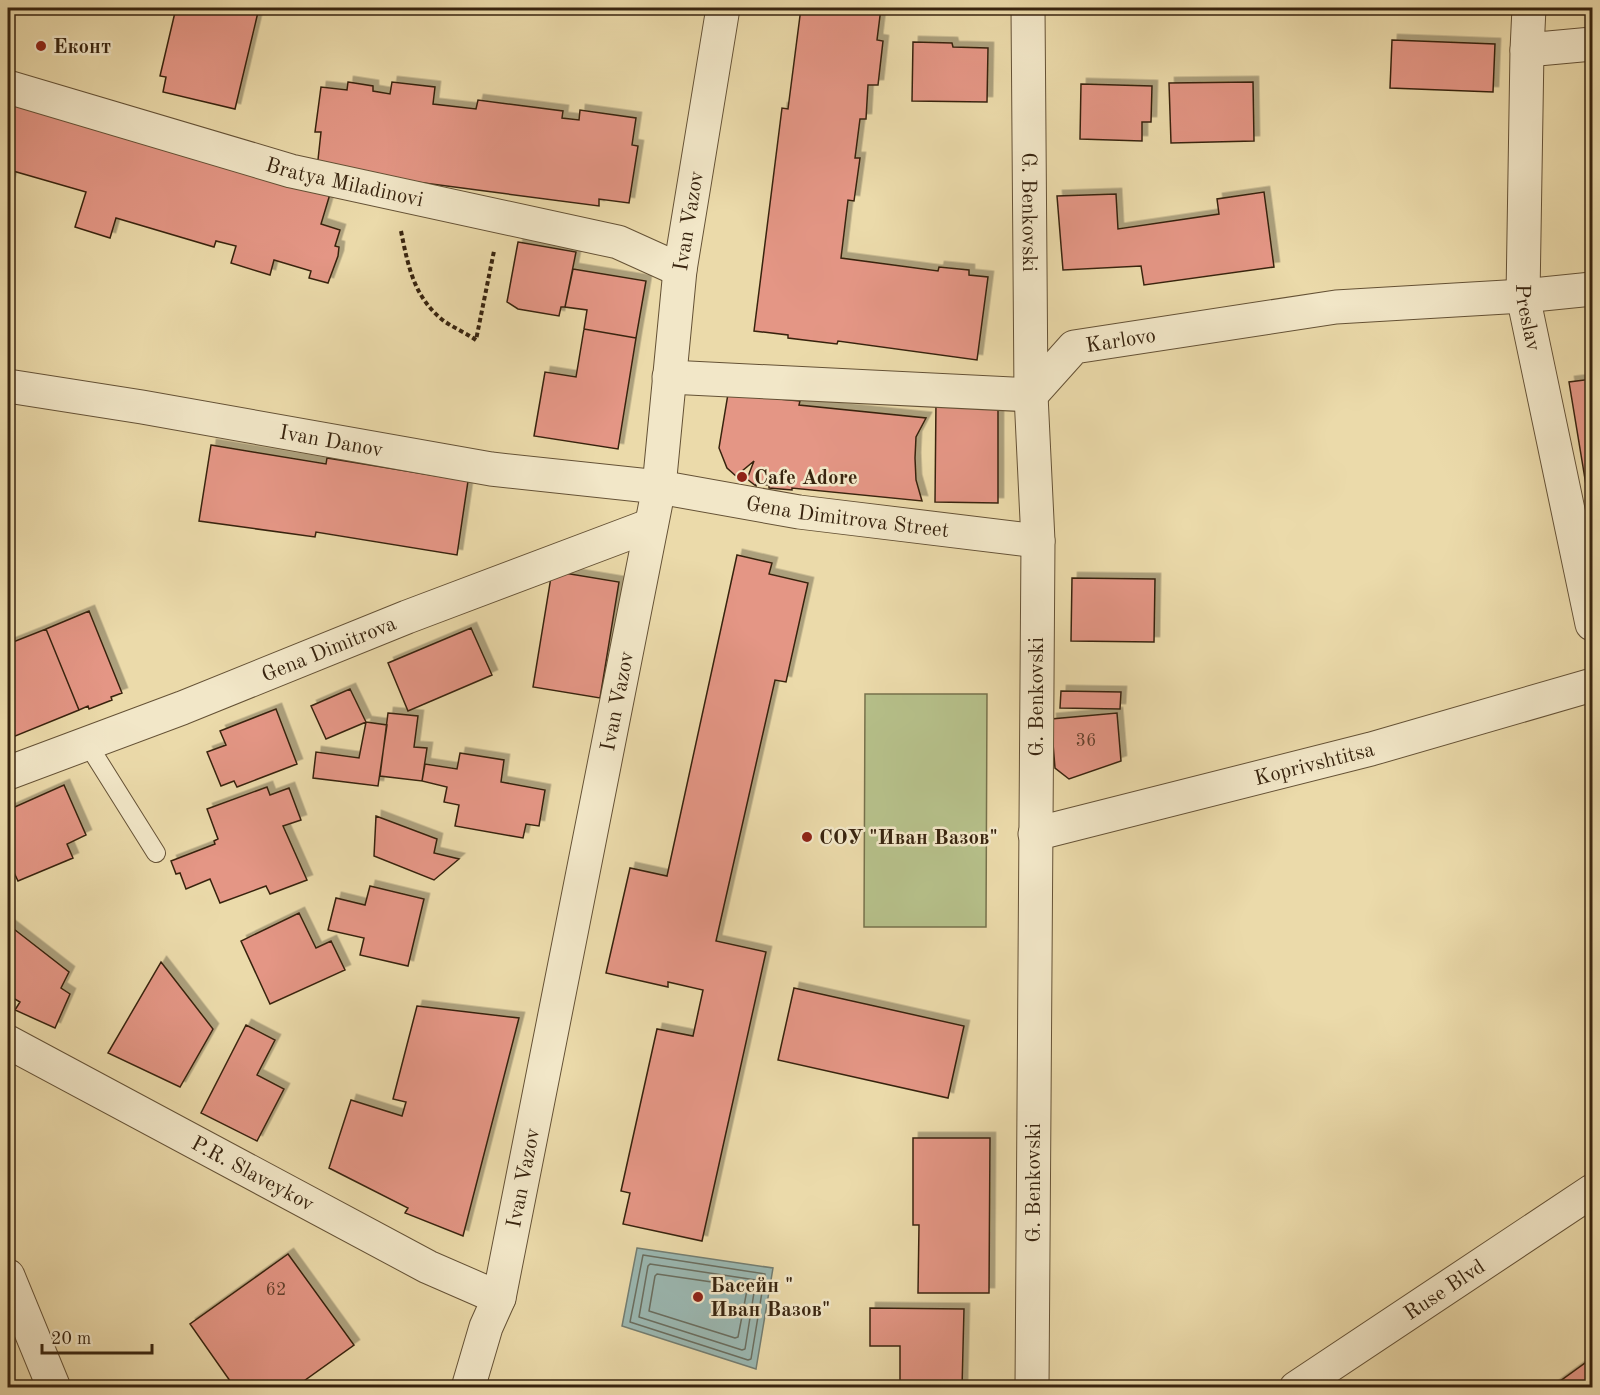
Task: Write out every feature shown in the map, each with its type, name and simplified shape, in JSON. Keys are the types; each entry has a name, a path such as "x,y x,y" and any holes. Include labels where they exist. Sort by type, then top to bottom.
{"street":[{"name":"Ivan Vazov","path":"468,1388 486,1327 500,1298 651,525 658,487 680,270 723,8"},
{"name":"G. Benkovski","path":"1028,8 1031,395 1038,541 1032,1388"},
{"name":"Preslav","path":"1529,8 1523,296 1593,624"},
{"path":"1527,50 1593,44"},
{"name":"Bratya Miladinovi","path":"8,87 291,171 618,242 680,270"},
{"name":"Karlovo","path":"1031,395 1074,347 1336,307 1523,296 1593,289"},
{"path":"669,377 1031,395"},
{"name":"Ivan Danov","path":"8,386 142,407 491,469 658,487"},
{"name":"Gena Dimitrova Street","path":"658,487 799,512 1038,541"},
{"name":"Gena Dimitrova","path":"8,773 182,708 407,617 651,525"},
{"name":"Koprivshtitsa","path":"1035,834 1371,749 1593,685"},
{"name":"P.R. Slaveykov","path":"8,1042 428,1268 500,1298"},
{"name":"Ruse Blvd","path":"1296,1388 1593,1191"},
{"path":"8,1276 54,1388"}],"lane":[{"path":"87,743 156,853"}],"path":[{"path":"393,192 407,262 419,294 444,321 476,340 496,236 506,218"}],"green space":[{"path":"865,694 987,694 986,927 864,927"}],"water":[{"name":"Басейн \" Иван Вазов\"","path":"637,1248 773,1268 756,1369 622,1326"}],"building":[{"path":"176,8 259,8 235,109 163,92 166,77 160,76"},
{"path":"801,8 881,8 877,40 883,41 878,85 868,85 866,119 860,119 855,158 860,158 854,201 848,200 841,258 938,271 939,267 969,270 969,275 988,277 977,360 838,341 837,344 788,338 788,335 754,331 782,108 788,109"},
{"path":"1392,40 1495,44 1493,92 1390,88"},
{"path":"913,42 952,43 953,47 988,48 987,102 912,101"},
{"path":"348,82 373,86 373,91 390,94 392,82 435,87 433,104 476,109 478,100 563,111 562,118 579,120 580,110 636,118 632,145 638,146 629,203 599,199 599,206 317,169 321,132 315,132 321,87 347,90"},
{"path":"1253,82 1254,141 1171,143 1169,83"},
{"path":"1081,84 1152,86 1151,122 1142,122 1142,141 1080,139"},
{"path":"8,101 330,194 321,224 340,230 335,246 339,247 338,256 328,283 309,278 311,271 274,260 270,275 231,263 236,246 216,241 214,247 116,218 110,238 75,227 86,192 13,171 8,187"},
{"path":"1264,192 1274,267 1144,285 1141,266 1063,270 1057,196 1116,194 1118,229 1219,214 1217,199"},
{"path":"518,242 576,252 565,307 561,307 559,316 518,309 507,302"},
{"path":"573,269 646,281 636,338 584,329 587,310 565,307"},
{"path":"584,329 636,338 618,449 534,436 545,372 576,377"},
{"path":"1592,379 1592,496 1588,497 1569,382"},
{"path":"781,393 780,399 800,401 799,405 926,418 916,437 916,480 922,501 792,488 792,490 769,488 769,485 756,484 756,486 747,479 754,461 736,476 727,468 719,448 728,394"},
{"path":"936,401 998,402 998,503 935,502"},
{"path":"211,445 326,464 327,458 468,481 457,555 316,532 315,537 199,521"},
{"path":"737,555 772,563 769,574 808,583 786,682 775,680 716,941 766,952 702,1241 623,1224 630,1193 621,1191 657,1029 693,1036 703,990 668,982 668,987 606,973 630,868 667,876"},
{"path":"552,571 619,582 600,698 533,687"},
{"path":"1072,578 1155,579 1154,642 1071,641"},
{"path":"89,611 122,693 111,697 112,700 89,709 88,706 79,710 46,629"},
{"path":"471,628 492,675 408,711 388,663"},
{"path":"46,629 79,710 8,739 8,644"},
{"path":"350,689 366,722 326,739 311,706"},
{"path":"1061,691 1121,692 1120,709 1060,708"},
{"path":"276,709 297,764 237,787 234,781 221,786 207,752 226,745 220,731"},
{"path":"388,713 418,716 414,747 427,748 422,781 380,776"},
{"path":"1117,713 1121,761 1069,779 1055,768 1051,719"},
{"path":"366,722 387,725 378,786 313,778 316,752 359,758"},
{"path":"460,753 504,760 501,782 545,790 539,826 526,824 523,838 455,826 459,805 444,802 447,787 422,781 425,764 457,769"},
{"path":"64,785 86,835 67,844 73,858 18,881 8,863 8,810"},
{"path":"267,787 270,795 289,788 301,820 283,826 307,880 270,894 266,886 220,903 210,879 186,889 180,873 176,874 171,861 215,844 214,841 218,839 207,809"},
{"path":"376,816 437,839 434,853 459,859 434,880 374,856"},
{"path":"370,886 424,899 408,966 360,955 364,938 328,930 336,898 365,905"},
{"path":"299,913 316,948 331,941 345,970 270,1004 241,941"},
{"path":"10,926 69,972 61,988 70,994 55,1028 15,1010 20,1002 8,995 8,931"},
{"path":"161,962 213,1029 180,1087 108,1053"},
{"path":"794,988 964,1026 948,1098 778,1060"},
{"path":"417,1006 519,1018 463,1236 405,1213 408,1208 329,1168 351,1100 402,1116 406,1102 393,1099"},
{"path":"246,1025 275,1040 257,1075 284,1089 257,1141 201,1113"},
{"path":"913,1138 990,1138 989,1293 918,1293 919,1225 913,1225"},
{"path":"288,1254 354,1345 294,1388 235,1388 190,1324"},
{"path":"870,1308 964,1309 962,1388 900,1388 900,1346 870,1346"},
{"path":"1592,1358 1592,1388 1552,1388 1552,1387"}],"place":[{"name":"Еконт","path":"41,46"},
{"name":"Cafe Adore","path":"742,477"},
{"name":"СОУ \"Иван Вазов\"","path":"807,837"},
{"name":"Басейн \" Иван Вазов\"","path":"698,1297"}]}
